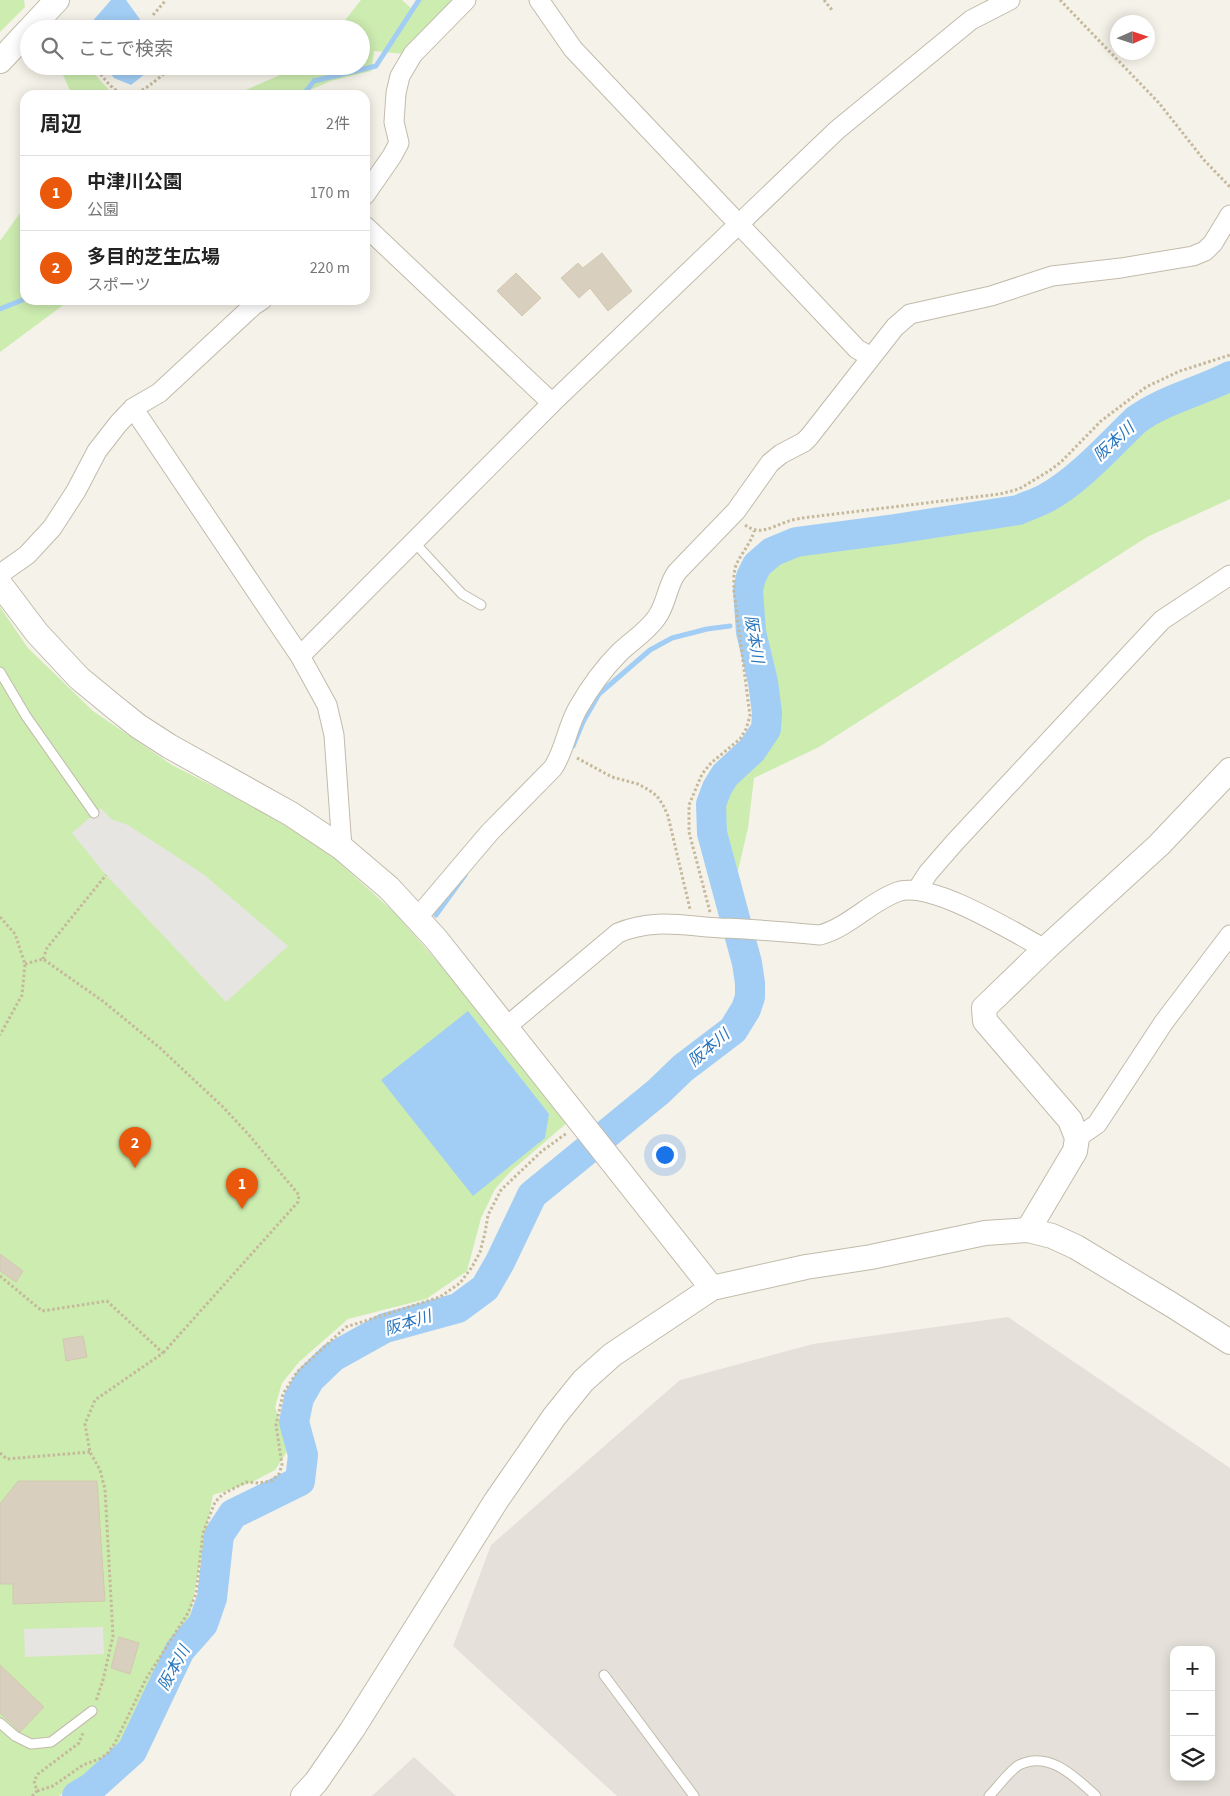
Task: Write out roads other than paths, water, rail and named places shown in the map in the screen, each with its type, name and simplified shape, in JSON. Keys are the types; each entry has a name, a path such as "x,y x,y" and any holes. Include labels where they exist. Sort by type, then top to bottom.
{"street":[{"path":"38,20 57,0"},
{"path":"370,187 392,156 399,142 394,122 396,93 400,76 413,54 466,0"},
{"path":"539,0 573,49 857,350 871,357"},
{"path":"300,656 552,403 844,124 971,20 1010,0"},
{"path":"0,61 20,40"},
{"path":"416,918 490,832 553,768 558,760 577,710 592,685 620,652 657,617 671,580 677,572 732,515 770,463 809,437 895,326 910,314 990,296 1052,276 1121,268 1193,256 1205,251 1213,243 1230,215"},
{"path":"370,231 552,403"},
{"path":"0,574 27,555 52,528 76,491 97,451 133,408 159,393 254,305"},
{"path":"133,408 300,656 327,705 331,717 335,744 342,848"},
{"path":"918,890 928,873 955,842 1162,620 1230,575"},
{"path":"0,584 37,633 79,678 138,726 169,746 290,814 342,848 389,888 436,939 712,1288"},
{"path":"1028,1230 1075,1151 1077,1138 1070,1120 985,1020 984,1008 1045,949 1159,845 1230,770"},
{"path":"506,1027 618,933 633,926 644,924 689,925 820,935 829,933 852,920 890,895 899,891 918,890 941,896 965,906 1045,949"},
{"path":"1077,1138 1097,1124 1164,1022 1230,935"},
{"path":"303,1796 316,1782 352,1730 491,1510 554,1417 583,1381 612,1355 712,1288 806,1267 871,1257 985,1233 1028,1230 1052,1236 1076,1247 1230,1342"}],"lane":[{"path":"414,542 462,594 481,605"},
{"path":"0,672 26,716 94,814"},
{"path":"604,1675 694,1796"},
{"path":"0,1723 14,1736 31,1744 51,1742 92,1711"},
{"path":"989,1796 1017,1766 1034,1761 1053,1763 1074,1775 1096,1796"}],"water":[{"path":"111,0 126,0 140,20 94,20"},
{"path":"112,75 144,75 131,85 114,78"},
{"path":"468,1011 549,1114 545,1138 473,1196 381,1080"}],"waterway":[{"path":"370,67 376,66 419,0"},
{"path":"307,90 314,81 339,75"},
{"path":"0,309 20,301"},
{"name":"阪本川","path":"77,1796 92,1787 132,1751 180,1650 203,1624 212,1598 219,1535 233,1514 300,1481 303,1455 294,1422 299,1398 310,1379 333,1357 385,1328 458,1308 485,1288 500,1262 532,1195 658,1092 683,1068 733,1030 746,1009 750,997 747,963 712,833 711,804 717,788 725,775 752,750 766,729 767,713 763,682 751,632 748,590 751,577 757,565 772,552 796,542 1018,510 1036,503 1070,482 1136,420 1170,401 1230,376"},
{"name":"阪本川","path":"744,621 750,618"},
{"path":"573,746 583,722 599,694 650,650 672,638 707,629 730,626"},
{"path":"436,915 465,875"}],"place":[{"name":"多目的芝生広場","path":"135,1168"},
{"name":"中津川公園","path":"242,1209"}]}
